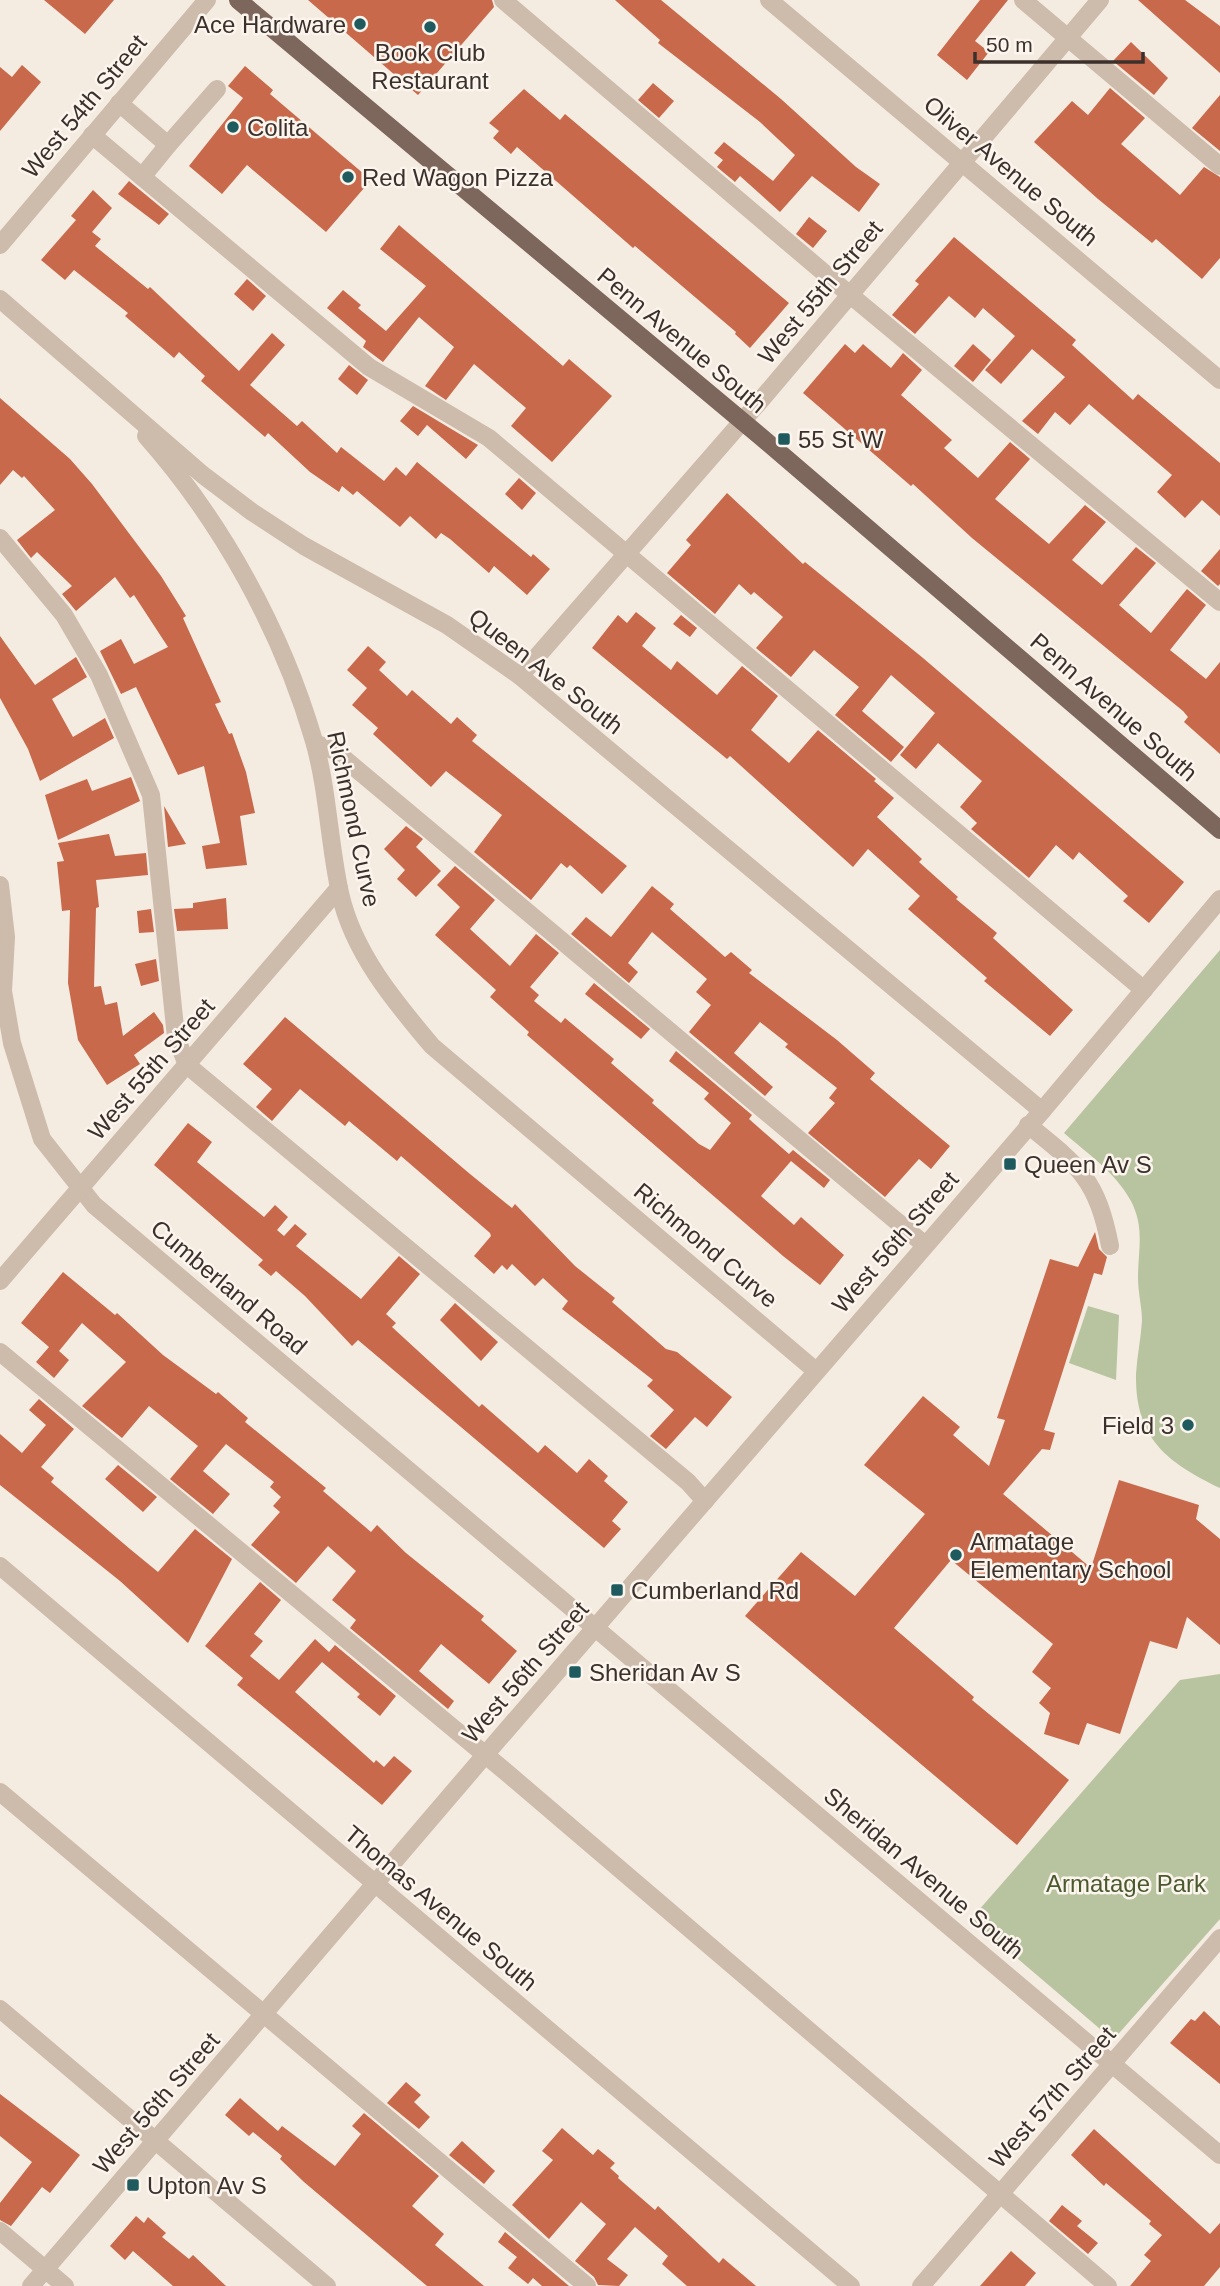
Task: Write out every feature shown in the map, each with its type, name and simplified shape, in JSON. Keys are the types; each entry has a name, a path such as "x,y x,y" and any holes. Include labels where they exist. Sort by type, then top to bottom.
{"main road":[{"name":"Penn Avenue South","path":"238,0 742,421 1220,830"}],"street":[{"name":"West 54th Street","path":"0,246 207,0"},
{"path":"503,0 849,294 1220,602"},
{"name":"Oliver Avenue South","path":"769,0 1220,380"},
{"path":"1023,0 1220,166"},
{"name":"West 55th Street","path":"520,676 964,163 1100,0"},
{"path":"142,177 217,89"},
{"path":"119,103 168,145"},
{"path":"92,135 369,367 489,438 1144,990"},
{"name":"Queen Ave South","path":"0,299 252,512 304,546 447,625 520,676 1042,1111"},
{"name":"Richmond Curve","path":"102,387 158,449 215,528 250,588 287,664 315,743 339,888 362,949 393,999 432,1046 816,1371"},
{"path":"0,538 64,614 99,675 151,795 176,1037 187,1065 688,1482 705,1501"},
{"path":"315,743 335,751 925,1245"},
{"name":"Cumberland Road","path":"0,885 6,937 3,1015 42,1139 80,1188 94,1205 596,1627"},
{"name":"West 55th Street","path":"0,1281 339,888"},
{"name":"West 56th Street","path":"32,2286 485,1755 1042,1111 1220,899"},
{"path":"1028,1125 1071,1160 1090,1182 1103,1209 1110,1246"},
{"path":"0,1352 485,1755 1108,2286"},
{"name":"Thomas Avenue South","path":"0,1566 851,2286"},
{"name":"Sheridan Avenue South","path":"596,1627 1220,2155"},
{"path":"0,1791 587,2286"},
{"name":"West 57th Street","path":"920,2286 1220,1940"},
{"path":"0,2009 327,2286"},
{"path":"0,2231 65,2286"}],"green space":[{"path":"1220,950 1220,1488 1169,1457 1148,1431 1137,1396 1136,1374 1142,1321 1138,1278 1138,1220 1125,1191 1109,1172 1064,1133"},
{"path":"1088,1306 1119,1315 1116,1380 1069,1363"},
{"name":"Armatage Park","path":"1220,1674 1220,1919 1113,2040 971,1919 1180,1680"}],"building":[{"path":"44,0 114,0 85,34"},
{"name":"Book Club Restaurant","path":"308,0 492,0 494,7 418,95"},
{"path":"615,0 661,0 781,99 856,167 880,184 859,212 812,176 780,212 740,176 735,182 717,167 723,160 714,153 724,142 773,181 795,155 760,122 658,43 660,40"},
{"path":"980,0 1008,0 975,41 989,52 967,80 937,55"},
{"path":"1138,0 1185,0 1220,26 1220,73"},
{"path":"1131,42 1168,78 1154,95 1113,61"},
{"path":"22,65 41,82 0,131 0,67 12,77"},
{"path":"245,66 273,90 270,94 371,180 326,232 247,165 222,194 189,166 243,98 228,86"},
{"path":"653,83 674,101 659,118 638,100"},
{"path":"1110,88 1145,118 1121,144 1180,195 1204,167 1220,177 1220,258 1202,279 1156,239 1152,243 1098,199 1034,142 1072,101 1088,115"},
{"path":"524,89 560,120 565,114 789,303 750,348 736,332 635,246 633,248 517,147 511,154 493,138 499,131 489,123"},
{"path":"1220,95 1220,151 1192,128"},
{"path":"129,181 169,214 159,225 118,194"},
{"path":"93,190 112,208 92,232 101,239 95,246 148,289 150,287 239,371 272,333 285,345 250,385 297,426 302,421 337,453 341,447 384,481 396,467 406,476 417,462 531,557 533,554 550,569 527,595 494,566 489,573 450,539 441,533 436,539 410,516 400,527 357,491 353,495 342,486 339,492 310,472 268,433 265,437 201,381 205,376 179,352 174,358 125,316 128,313 74,270 65,280 41,260 76,220 71,216"},
{"path":"809,217 827,231 813,248 796,234"},
{"path":"399,225 563,366 569,359 612,396 552,462 511,426 526,408 474,364 446,400 425,386 454,347 419,317 383,362 363,347 366,341 327,308 343,290 361,305 358,308 386,331 426,286 380,249"},
{"path":"954,237 1076,340 1072,345 1133,400 1138,394 1220,463 1220,516 1202,500 1185,518 1157,492 1172,475 1089,404 1070,425 1055,412 1038,434 1022,421 1065,377 1032,349 1001,384 985,370 1015,336 983,308 975,318 949,296 915,334 892,315 919,284 915,281"},
{"path":"247,279 266,296 253,311 234,294"},
{"path":"845,344 855,353 863,344 891,368 903,353 922,370 901,395 952,440 944,448 978,478 1010,442 1030,459 995,499 1049,544 1085,505 1106,522 1072,560 1102,585 1136,547 1156,563 1119,605 1151,633 1187,589 1206,605 1170,650 1206,679 1220,662 1220,754 1184,722 1188,717 1183,711 972,538 913,484 911,486 803,393"},
{"path":"973,344 991,360 973,382 954,366"},
{"path":"349,365 368,380 357,395 338,379"},
{"path":"0,398 70,459 92,484 161,576 186,616 183,618 221,702 215,704 229,734 232,733 246,772 255,813 240,816 247,865 206,869 202,846 220,843 204,766 178,775 136,687 121,694 100,651 121,639 134,664 168,647 134,595 130,598 115,577 76,611 62,594 72,586 37,552 31,558 17,540 55,510 24,476 22,478 13,470 0,485"},
{"path":"413,406 478,445 466,459 427,425 418,436 400,421"},
{"path":"519,478 536,493 522,510 505,494"},
{"path":"727,493 803,564 805,562 923,658 1184,882 1149,923 1123,901 1128,896 1079,852 1073,860 1056,845 1029,878 971,829 977,823 960,807 982,781 938,743 916,769 900,755 935,713 891,675 862,711 904,747 891,762 835,715 859,687 814,650 791,677 756,648 783,617 754,592 751,595 739,584 715,614 667,573 691,545 686,540"},
{"path":"1220,549 1220,584 1218,586 1201,571"},
{"path":"636,612 656,628 642,646 671,670 677,661 717,695 742,666 778,696 751,730 789,763 818,730 876,779 874,781 894,798 877,817 922,859 919,862 958,897 956,899 997,933 993,938 1073,1010 1050,1036 984,981 987,978 908,909 920,896 868,849 853,867 730,756 727,759 592,648 618,615 627,623"},
{"path":"681,615 697,628 690,637 673,624"},
{"path":"0,636 35,685 76,657 87,677 52,699 73,737 105,718 114,738 40,781 28,749 0,698"},
{"path":"368,646 386,662 379,670 407,696 412,690 451,724 457,717 477,735 472,741 627,866 602,894 570,865 567,868 561,863 531,900 474,852 502,815 446,771 431,787 373,734 378,728 352,705 367,688 347,670"},
{"path":"131,777 140,801 58,840 45,795 87,779 92,791"},
{"path":"164,806 186,844 168,847"},
{"path":"406,826 423,839 416,847 441,871 416,897 397,879 405,870 384,849"},
{"path":"109,834 115,856 146,853 148,875 96,880 99,907 96,908 94,987 101,986 105,1005 117,1002 123,1036 154,1012 163,1025 164,1033 134,1055 140,1064 107,1085 78,1040 68,983 70,910 62,911 57,862 64,861 58,843"},
{"path":"455,866 495,900 470,929 510,966 536,934 559,953 530,987 539,995 534,1001 561,1023 565,1018 614,1059 611,1063 699,1144 710,1150 731,1123 704,1099 709,1093 669,1061 676,1051 752,1115 749,1119 789,1154 793,1150 830,1180 824,1188 791,1161 761,1196 794,1225 801,1217 844,1255 820,1285 527,1035 529,1032 490,997 496,990 435,935 460,907 437,885"},
{"path":"652,886 674,904 670,909 725,957 731,952 752,970 749,973 837,1040 875,1073 870,1079 950,1146 931,1169 919,1159 885,1197 808,1133 835,1103 829,1098 837,1088 785,1047 788,1044 760,1022 734,1053 773,1087 765,1096 689,1032 711,1005 696,992 707,979 652,932 628,963 638,972 629,983 571,934 586,917 611,937"},
{"path":"226,898 228,929 177,931 174,909 193,908 193,903"},
{"path":"151,909 154,932 139,933 137,911"},
{"path":"156,959 159,981 141,986 135,964"},
{"path":"594,983 650,1029 641,1039 585,994"},
{"path":"285,1017 470,1174 512,1208 515,1204 575,1266 615,1298 612,1302 666,1349 677,1352 732,1397 707,1427 695,1417 666,1449 650,1436 674,1410 647,1386 653,1380 562,1309 568,1301 543,1278 535,1286 512,1264 507,1270 502,1265 494,1274 474,1256 491,1236 490,1233 401,1156 397,1161 349,1121 345,1126 300,1089 272,1121 256,1107 272,1089 243,1064"},
{"path":"188,1123 212,1142 197,1162 264,1217 275,1205 288,1217 277,1230 284,1236 295,1224 307,1234 296,1246 361,1299 399,1256 420,1274 386,1314 396,1323 392,1327 479,1407 482,1404 538,1453 545,1445 577,1473 589,1459 608,1476 604,1481 628,1502 612,1521 621,1529 604,1548 358,1340 352,1346 305,1296 276,1271 271,1276 258,1265 263,1260 154,1165"},
{"path":"1095,1232 1099,1249 1107,1257 1102,1275 1094,1273 1044,1430 1055,1433 1050,1450 1042,1449 1003,1494 1091,1568 1119,1480 1199,1505 1196,1519 1220,1539 1220,1645 1187,1617 1177,1649 1150,1641 1120,1734 1087,1723 1079,1745 1044,1734 1050,1713 1039,1703 1051,1688 1032,1672 1053,1644 951,1560 894,1628 974,1697 972,1700 1069,1780 1017,1845 745,1616 801,1552 855,1596 925,1514 864,1465 923,1396 960,1427 953,1435 989,1466 1005,1420 997,1418 1050,1259 1078,1267"},
{"path":"63,1272 115,1315 117,1313 163,1355 216,1394 218,1392 248,1418 245,1422 326,1488 323,1491 371,1532 377,1525 406,1553 484,1616 481,1620 517,1651 489,1684 441,1644 419,1671 454,1701 448,1709 350,1628 356,1620 332,1600 356,1571 328,1546 296,1583 251,1545 280,1512 273,1506 281,1497 270,1487 274,1482 226,1444 203,1471 230,1494 213,1514 170,1479 198,1446 149,1406 122,1438 82,1406 126,1362 82,1323 59,1351 69,1360 54,1378 36,1362 49,1347 21,1323"},
{"path":"455,1303 498,1342 481,1361 440,1320"},
{"path":"39,1399 74,1429 41,1467 54,1478 51,1482 130,1549 158,1572 195,1529 232,1559 188,1643 120,1581 0,1485 0,1434 22,1453 46,1425 29,1410"},
{"path":"118,1465 157,1497 143,1512 105,1479"},
{"path":"260,1582 281,1600 254,1634 263,1641 250,1656 279,1680 315,1639 329,1652 335,1645 396,1696 380,1716 357,1697 360,1694 322,1662 295,1692 374,1763 376,1760 384,1767 394,1756 412,1771 382,1805 237,1685 243,1678 205,1646"},
{"path":"1204,2011 1220,2026 1220,2084 1170,2043 1191,2019 1195,2021"},
{"path":"406,2082 421,2095 414,2102 430,2117 419,2129 387,2103"},
{"path":"0,2094 80,2155 50,2193 42,2187 11,2226 0,2220 0,2203 32,2162 0,2136"},
{"path":"240,2098 278,2131 282,2126 335,2166 361,2134 352,2126 364,2113 439,2176 412,2206 444,2234 435,2245 484,2286 427,2286 304,2182 280,2159 282,2156 253,2132 249,2136 225,2115"},
{"path":"562,2128 593,2155 598,2149 615,2163 610,2168 618,2178 655,2210 658,2206 719,2263 723,2258 756,2286 687,2286 662,2264 668,2256 635,2227 607,2259 628,2275 619,2286 598,2285 594,2277 575,2261 606,2224 581,2202 549,2239 512,2205 553,2160 542,2151"},
{"path":"1094,2129 1210,2234 1220,2223 1220,2267 1204,2286 1130,2286 1151,2261 1144,2255 1162,2235 1149,2224 1151,2221 1106,2183 1104,2186 1071,2155"},
{"path":"462,2141 495,2171 484,2184 449,2155"},
{"path":"1062,2205 1082,2221 1077,2226 1098,2243 1088,2254 1049,2221"},
{"path":"136,2216 144,2223 148,2217 166,2233 162,2237 189,2259 193,2255 226,2286 173,2286 133,2251 125,2260 110,2246"},
{"path":"505,2232 569,2286 542,2286 533,2278 528,2284 508,2268 517,2257 498,2242"},
{"path":"1011,2251 1036,2273 1025,2286 980,2286"}],"place":[{"name":"Ace Hardware","path":"360,24"},
{"name":"Book Club Restaurant","path":"430,27"},
{"name":"Colita","path":"233,127"},
{"name":"Red Wagon Pizza","path":"348,177"},
{"name":"55 St W","path":"784,439"},
{"name":"Queen Av S","path":"1010,1164"},
{"name":"Field 3","path":"1188,1425"},
{"name":"Armatage Elementary School","path":"956,1555"},
{"name":"Cumberland Rd","path":"617,1590"},
{"name":"Sheridan Av S","path":"575,1672"},
{"name":"Upton Av S","path":"133,2185"}]}
